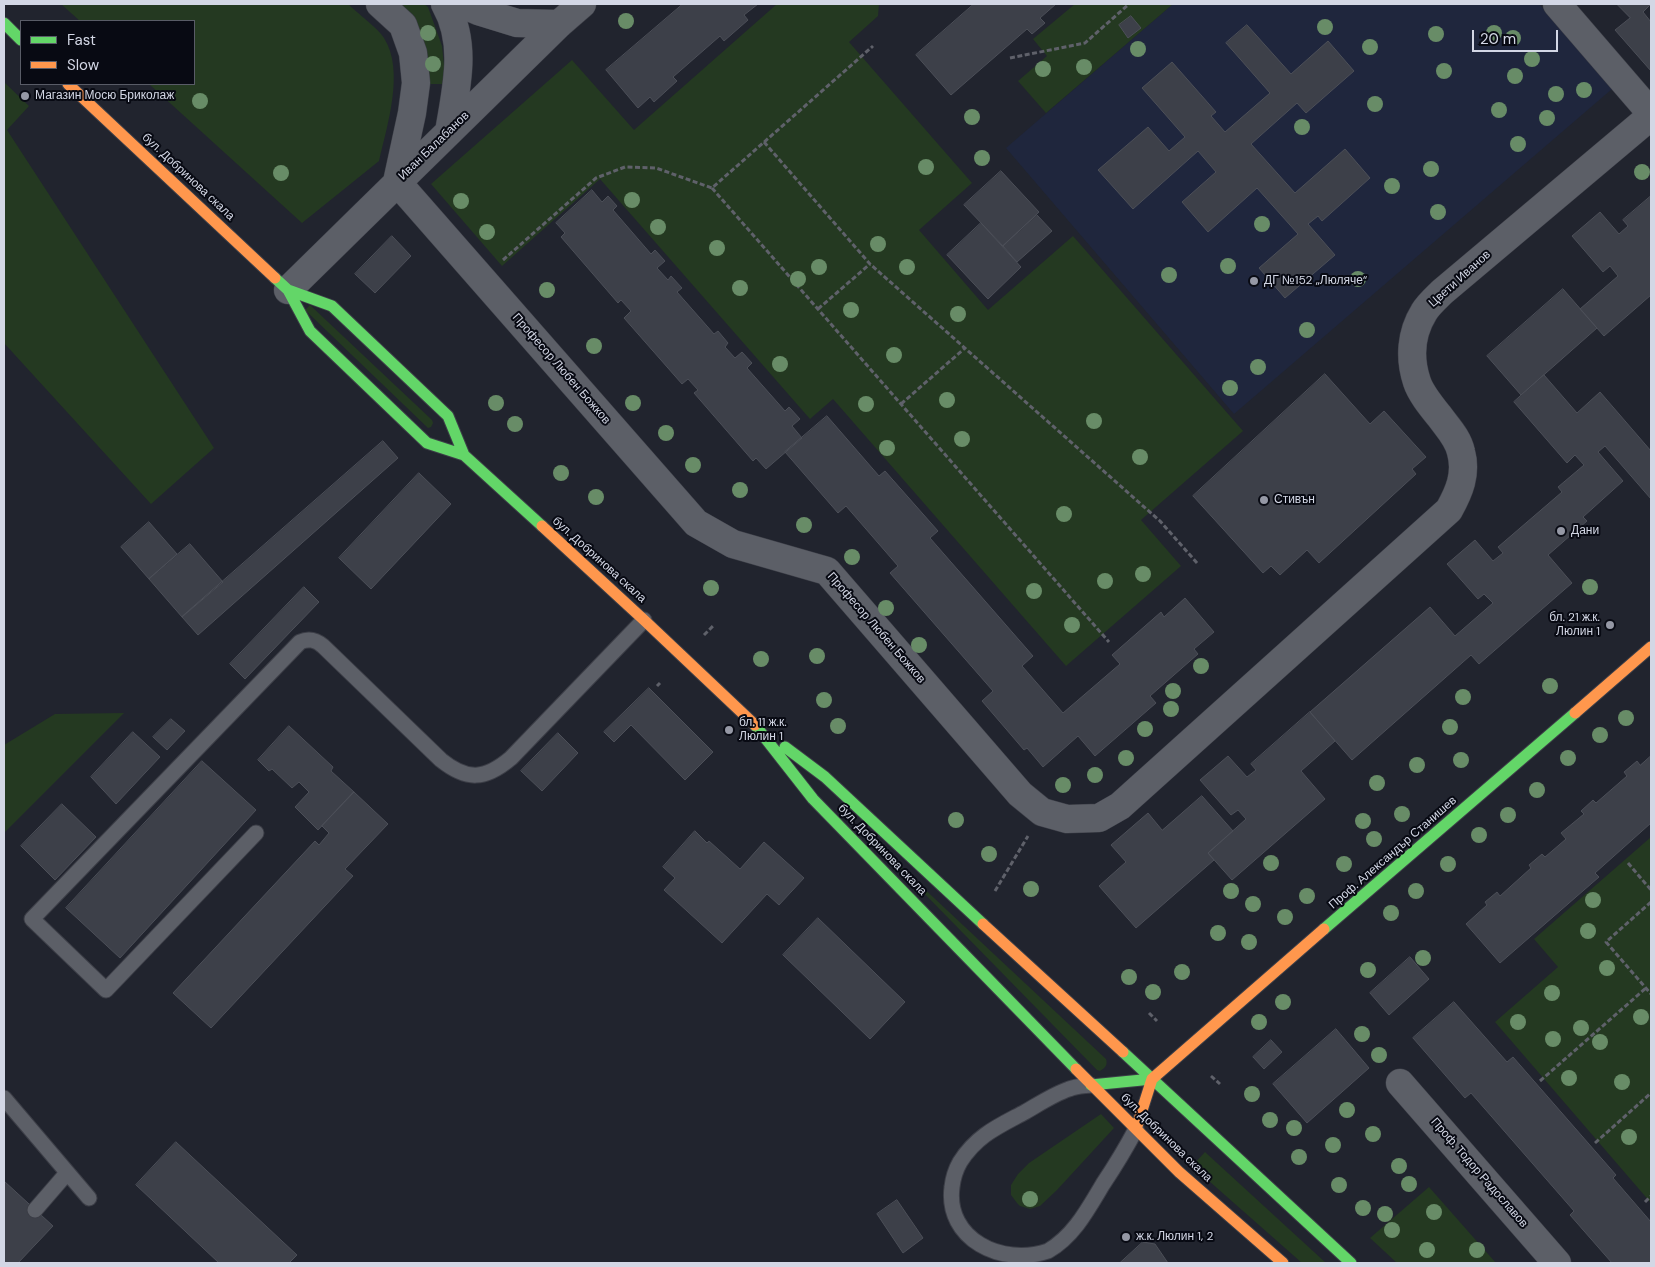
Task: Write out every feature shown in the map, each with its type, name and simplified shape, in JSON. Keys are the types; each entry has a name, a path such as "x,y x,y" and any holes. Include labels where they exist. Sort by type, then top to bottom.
{"main road":[{"path":"4,23 20,39"},
{"name":"бул. Добринова скала","path":"69,85 288,290 310,331 427,443 464,455 644,620 757,727 813,799 1091,1084 1179,1172 1283,1263"},
{"name":"бул. Добринова скала","path":"288,290 332,306 448,416 464,455"},
{"name":"Проф. Александър Станишев","path":"1152,1080 1185,1049 1651,647"},
{"path":"757,727 825,778 1152,1080 1214,1134 1351,1263"},
{"path":"1091,1084 1152,1080"},
{"path":"1136,1129 1152,1080"}],"street":[{"path":"380,4 403,25 413,53 416,83 412,113 397,182"},
{"path":"445,4 452,16 458,40 459,64 449,132"},
{"path":"462,4 478,11 517,22 559,24"},
{"name":"Иван Балабанов","path":"288,290 559,24 582,4"},
{"path":"1556,4 1651,115"},
{"name":"Цвети Иванов","path":"1282,660 1449,510 1459,493 1463,473 1462,453 1454,434 1440,418 1417,383 1412,359 1414,334 1424,310 1442,292 1651,115"},
{"name":"Професор Любен Божков","path":"397,182 696,523 733,544 826,571 1020,794 1042,812 1067,819 1099,818 1120,806 1282,660"},
{"name":"Проф. Тодор Радославов","path":"1400,1083 1557,1263"}],"lane":[{"path":"256,834 106,990 32,919 300,642 312,640 323,646 440,760 452,769 468,775 484,774 498,769 511,758 644,620"},
{"path":"1091,1084 1069,1088 987,1132 959,1163 953,1178 951,1195 954,1212 960,1228 970,1241 999,1260 1033,1257 1048,1251 1062,1241 1079,1224 1136,1129"},
{"path":"4,1098 89,1198"},
{"path":"35,1210 67,1173"}],"path":[{"path":"1010,58 1085,43 1129,4"},
{"path":"712,188 873,46"},
{"path":"764,142 870,264 1160,520 1198,564"},
{"path":"482,278 596,178 626,167 656,168 712,188 1109,642"},
{"path":"818,309 870,264"},
{"path":"901,404 965,348"},
{"path":"704,636 713,626"},
{"path":"995,891 1042,812"},
{"path":"1628,863 1651,890"},
{"path":"1651,902 1606,942 1651,994"},
{"path":"1540,1081 1646,988"},
{"path":"1149,1013 1157,1021"},
{"path":"1211,1076 1220,1084"},
{"path":"1595,1142 1651,1093"},
{"path":"1645,1202 1651,1196"}],"shaded area":[{"name":"ДГ №152 „Люляче“","path":"1173,4 1539,4 1612,89 1234,414 1006,148"}],"green space":[{"path":"61,4 348,4 373,25 384,38 390,51 393,66 394,82 390,115 379,161 302,223 150,85 195,85 195,20 79,20"},
{"path":"399,4 424,4 428,7 442,46 446,84 429,84"},
{"path":"777,4 879,4 878,16 849,42 972,183 919,230 988,310 1073,236 1243,431 1141,520 1181,566 1066,666 833,399 810,419 600,179 502,266 431,184 572,60 634,130"},
{"path":"1075,4 1173,4 1046,113 1018,81 1047,56 1033,39"},
{"path":"4,82 29,106 7,130 214,448 151,504 4,343"},
{"path":"310,305 432,420 431,427 428,428 305,310"},
{"path":"124,713 4,833 4,745 55,714"},
{"path":"1651,837 1651,1203 1495,1022 1558,967 1534,939"},
{"path":"870,838 1106,1059 1105,1067 1100,1071 1097,1070"},
{"path":"1101,1114 1114,1128 1040,1206 1030,1209 1020,1206 1011,1195 1011,1185 1018,1174 1029,1163"},
{"path":"1205,1152 1326,1263 1302,1263 1192,1166"},
{"path":"1429,1187 1496,1263 1397,1263 1370,1238"}],"building":[{"path":"683,4 758,4 744,15 748,20 724,41 720,36 673,77 677,81 654,102 650,97 638,108 606,70"},
{"path":"974,4 1056,4 1040,18 1045,23 1032,34 1027,29 951,95 916,55"},
{"path":"1617,4 1651,4 1643,12 1651,22 1651,71 1615,30 1630,18"},
{"path":"1131,16 1141,28 1128,38 1119,25"},
{"path":"1247,25 1291,74 1328,41 1354,71 1306,113 1297,103 1251,144 1295,193 1345,149 1370,178 1322,221 1318,216 1308,224 1335,255 1285,298 1259,268 1298,234 1257,188 1208,232 1182,202 1216,172 1198,151 1133,209 1098,170 1148,127 1169,151 1185,137 1142,88 1172,62 1216,112 1211,116 1225,132 1270,93 1226,43"},
{"path":"1001,171 1039,212 1003,246 964,205"},
{"path":"592,190 602,202 608,196 617,206 613,210 651,254 655,250 665,261 657,268 668,280 671,276 682,288 677,292 714,334 718,331 728,343 725,347 735,358 742,352 752,363 747,368 785,411 789,407 800,419 792,426 802,438 766,469 756,458 753,461 694,393 698,390 688,379 682,384 624,318 631,311 621,300 618,303 561,237 565,233 556,223"},
{"path":"1651,196 1651,295 1604,336 1580,309 1618,276 1610,266 1603,272 1572,236 1600,212 1619,234 1628,226 1623,220"},
{"path":"1037,215 1052,231 1017,262 1003,246"},
{"path":"981,223 1021,267 988,299 947,255"},
{"path":"392,236 411,256 375,293 355,274"},
{"path":"1563,289 1597,328 1521,395 1487,356"},
{"path":"1325,374 1370,424 1384,411 1426,457 1412,469 1416,474 1319,563 1307,550 1280,575 1271,566 1263,573 1193,496"},
{"path":"1544,375 1577,413 1600,392 1651,451 1651,499 1605,446 1598,452 1623,481 1583,517 1587,521 1548,555 1572,583 1479,664 1471,655 1352,760 1310,712 1430,607 1455,636 1493,603 1484,594 1478,599 1447,564 1475,540 1493,561 1503,553 1498,547 1562,492 1558,487 1584,465 1575,455 1567,463 1514,402"},
{"path":"827,416 879,476 885,471 938,531 930,538 1033,656 1022,666 1063,713 1120,664 1112,655 1161,612 1164,617 1185,598 1214,632 1194,649 1198,654 1150,696 1156,703 1095,756 1078,736 1043,767 1027,748 1024,750 982,701 993,691 890,573 898,566 846,506 838,513 785,452"},
{"path":"383,441 398,458 198,635 182,617"},
{"path":"419,473 451,504 371,589 339,558"},
{"path":"149,522 177,554 149,579 121,547"},
{"path":"190,544 223,582 182,617 149,579"},
{"path":"304,587 319,602 245,679 230,664"},
{"path":"649,688 713,752 685,780 631,725 614,742 604,732"},
{"path":"1310,712 1335,741 1301,771 1325,799 1232,880 1208,853 1246,819 1238,810 1231,815 1200,780 1228,756 1247,777 1256,770 1251,764"},
{"path":"171,719 185,731 167,750 153,737"},
{"path":"289,726 333,767 331,771 354,792 318,830 295,807 309,792 299,782 292,788 272,769 269,771 258,760"},
{"path":"133,732 160,757 116,804 91,777"},
{"path":"558,733 578,753 542,791 521,771"},
{"path":"1651,756 1651,823 1595,873 1599,877 1500,963 1466,924 1487,905 1485,902 1497,892 1500,896 1531,868 1529,865 1542,854 1545,857 1566,839 1561,833 1584,814 1581,811 1593,800 1596,803 1627,776 1624,772 1637,761 1640,765"},
{"path":"202,761 256,810 120,958 66,908"},
{"path":"354,792 388,824 345,869 353,876 211,1028 173,993 315,841 319,845 329,833 322,826"},
{"path":"1202,796 1233,831 1208,853 1214,860 1136,928 1099,886 1126,862 1111,845 1148,813 1162,830"},
{"path":"62,804 96,837 55,880 21,846"},
{"path":"695,831 740,869 764,842 804,878 779,905 767,894 722,943 664,890 675,878 663,867"},
{"path":"818,918 905,1002 870,1039 783,955"},
{"path":"1410,957 1429,979 1389,1015 1370,993"},
{"path":"1454,1002 1507,1062 1513,1057 1616,1175 1613,1178 1651,1222 1651,1263 1612,1263 1570,1215 1574,1211 1471,1093 1465,1098 1413,1038"},
{"path":"1336,1029 1369,1068 1307,1123 1273,1084"},
{"path":"1271,1040 1282,1052 1264,1069 1253,1057"},
{"path":"176,1142 297,1255 289,1263 219,1263 136,1185"},
{"path":"4,1181 53,1226 18,1263 4,1263"},
{"path":"897,1200 923,1238 903,1253 877,1214"},
{"path":"1143,1242 1155,1244 1168,1263 1120,1263"}],"traffic: fast":[{"path":"4,23 20,39"},
{"path":"275,278 288,290 310,331 427,443 464,455 542,526"},
{"path":"288,290 332,306 448,416 464,455"},
{"path":"1324,929 1575,713"},
{"path":"755,725 813,799 1076,1069"},
{"path":"785,747 825,777 983,924"},
{"path":"1123,1052 1351,1263"},
{"path":"1091,1085 1152,1079"}],"traffic: slow":[{"path":"69,85 275,278"},
{"path":"542,526 755,725"},
{"path":"1575,713 1651,647"},
{"path":"983,924 1123,1052"},
{"path":"1136,1129 1152,1079 1324,929"},
{"path":"1076,1069 1179,1172 1283,1263"}],"place":[{"name":"Магазин Мосю Бриколаж","path":"25,96"},
{"name":"ДГ №152 „Люляче“","path":"1254,281"},
{"name":"Стивън","path":"1264,500"},
{"name":"Дани","path":"1561,531"},
{"name":"бл. 21 ж.к. Люлин 1","path":"1610,625"},
{"name":"бл. 11 ж.к. Люлин 1","path":"729,730"},
{"name":"ж.к. Люлин 1, 2","path":"1126,1237"}]}
